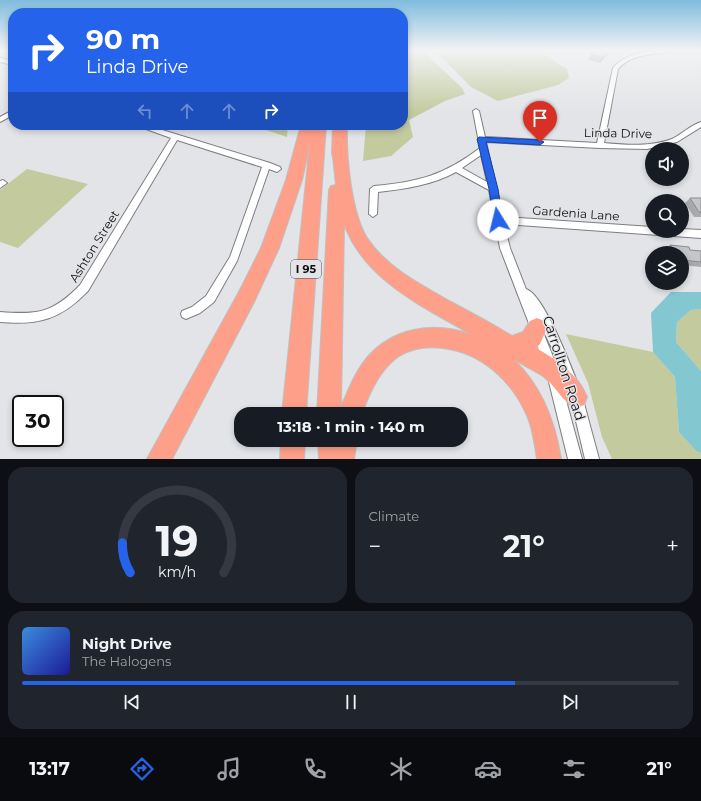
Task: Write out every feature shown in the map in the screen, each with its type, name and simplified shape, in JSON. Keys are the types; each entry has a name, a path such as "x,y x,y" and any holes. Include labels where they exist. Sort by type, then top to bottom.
{"highway":[{"path":"159,456 247,296 270,248 294,180 307,130"},
{"name":"I 95","path":"295,407 319,130"},
{"path":"340,134 350,218 357,238 372,258 409,288 551,369 564,381 576,397"},
{"name":"I 95","path":"329,407 331,327 340,134"},
{"path":"511,346 524,345 530,342 537,328"},
{"path":"352,407 365,378 374,365 386,353 401,344 414,339 445,337 463,341 483,349 498,359 524,385 540,418 546,438 549,459"},
{"path":"292,459 293,447"},
{"path":"330,447 331,459"},
{"path":"342,459 344,447"}],"street":[{"path":"600,146 615,71"},
{"name":"Carrollton Road","path":"476,111 481,139 494,189 498,220 505,248 537,328 561,399 575,459"},
{"name":"Linda Drive","path":"481,139 635,148 658,146 679,139 701,124"},
{"path":"155,130 277,169"},
{"name":"Ashton Street","path":"0,317 22,319 46,316 56,312 77,296 84,288 175,136"},
{"path":"373,214 374,189 419,184 457,170 484,149"},
{"path":"186,314 196,310 210,299 234,258 267,165"},
{"path":"457,170 494,189"},
{"name":"Gardenia Lane","path":"498,220 645,230"},
{"name":"Gardenia Lane","path":"689,233 701,234"},
{"name":"Carrollton Road","path":"521,287 535,304 546,323 566,367 576,397 592,459"}],"green space":[{"path":"408,71 445,71 462,88 465,94 445,101 409,120 413,137 391,156 363,161 366,130 408,130"},
{"path":"455,71 568,71 569,78 558,85 498,101 471,87"},
{"path":"266,130 288,130 287,137"},
{"path":"27,169 88,184 18,248 0,242 0,190"},
{"path":"701,309 701,371 676,342 677,322 691,310"},
{"path":"566,334 653,352 675,377 679,432 697,452 701,453 701,459 612,459 602,437 588,383"}],"water":[{"path":"671,292 701,292 701,309 691,310 677,322 676,342 701,371 701,453 697,452 679,432 675,377 653,352 651,313"}],"building":[{"path":"690,198 701,198 701,212 699,212"},
{"path":"689,247 690,250 701,251 701,262 689,261"}],"route":[{"path":"498,220 494,189 481,139 540,142"}]}
